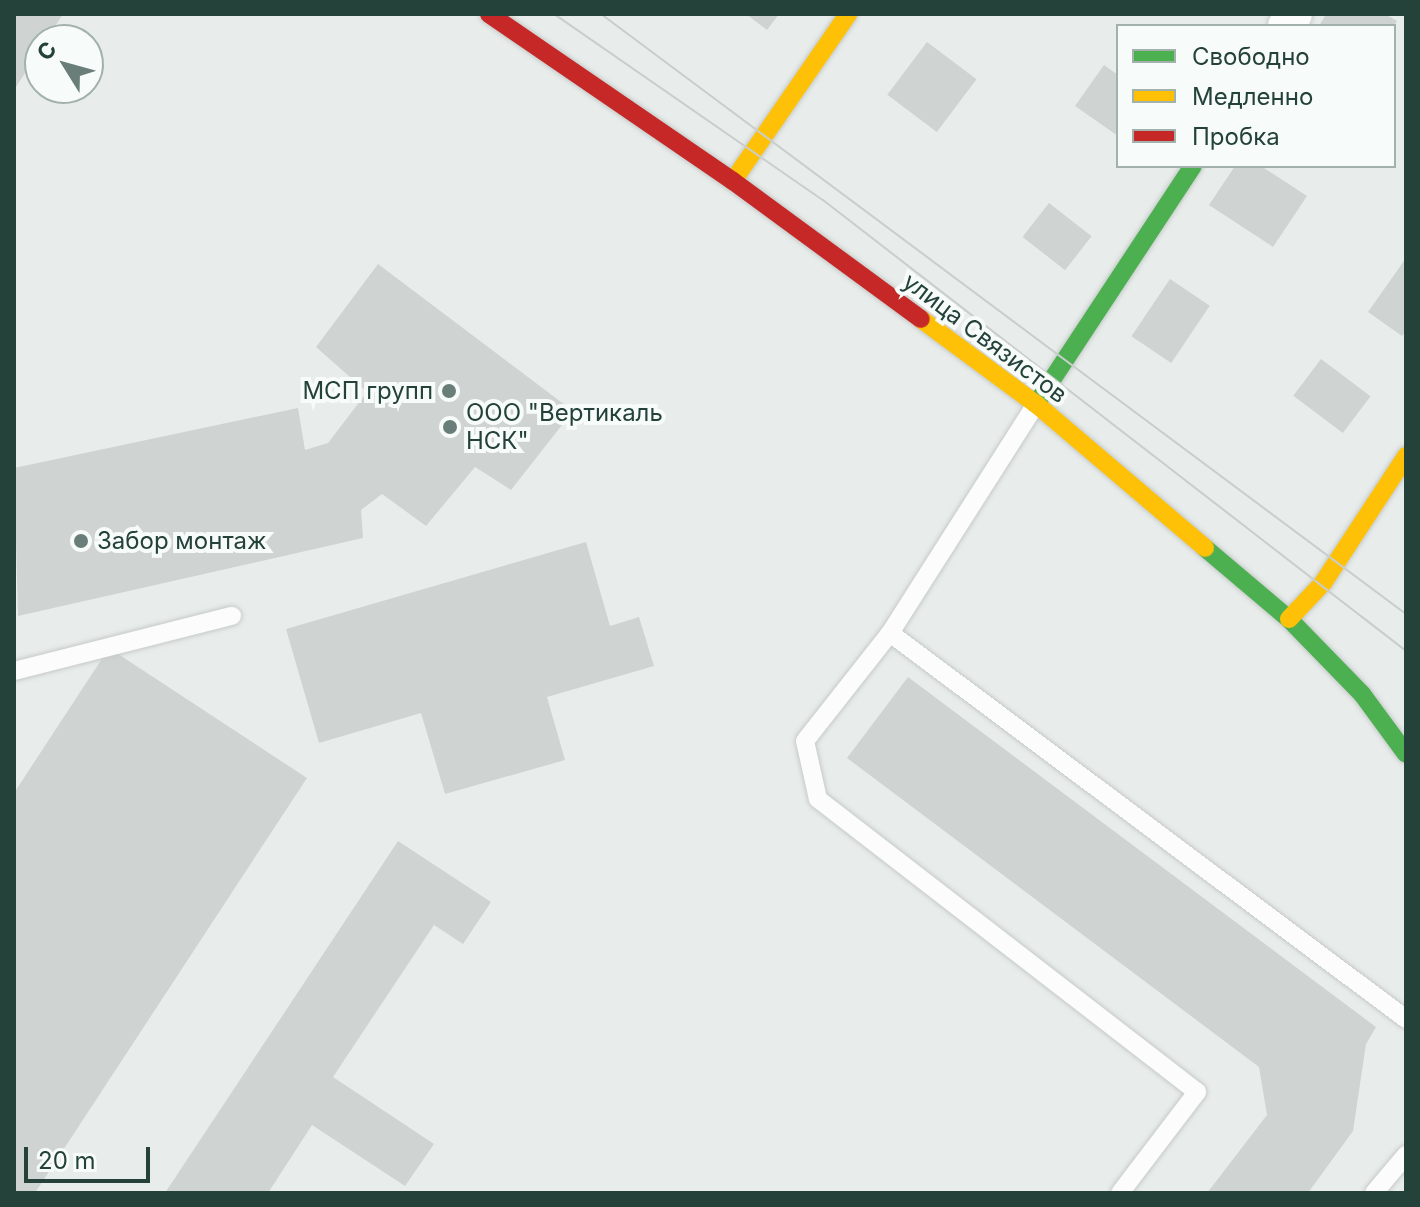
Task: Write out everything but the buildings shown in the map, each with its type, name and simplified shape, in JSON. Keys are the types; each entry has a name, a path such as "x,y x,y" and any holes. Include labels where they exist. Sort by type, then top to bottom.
{"street":[{"name":"улица Связистов","path":"489,14 733,181 1036,404 1289,619 1362,694 1406,754"},
{"path":"733,181 848,14"},
{"path":"1036,404 1192,168"},
{"path":"1289,619 1323,583 1406,456"}],"lane":[{"path":"1036,404 890,633 805,741 818,799 1197,1092 1120,1193"},
{"path":"14,671 232,616"},
{"path":"890,633 1406,1019"},
{"path":"1374,1193 1406,1155"}],"tram line":[{"path":"554,14 823,200 1406,651"},
{"path":"601,14 1406,614"}],"traffic: fast":[{"path":"1036,404 1192,168"},
{"path":"1205,548 1289,619 1362,694 1406,754"}],"traffic: slow":[{"path":"733,181 848,14"},
{"path":"921,319 1036,404 1205,548"},
{"path":"1289,619 1323,583 1406,456"}],"traffic: jam":[{"path":"489,14 733,181 921,319"}],"place":[{"name":"МСП групп","path":"449,391"},
{"name":"ООО \"Вертикаль НСК\"","path":"450,427"},
{"name":"Забор монтаж","path":"81,541"}]}
